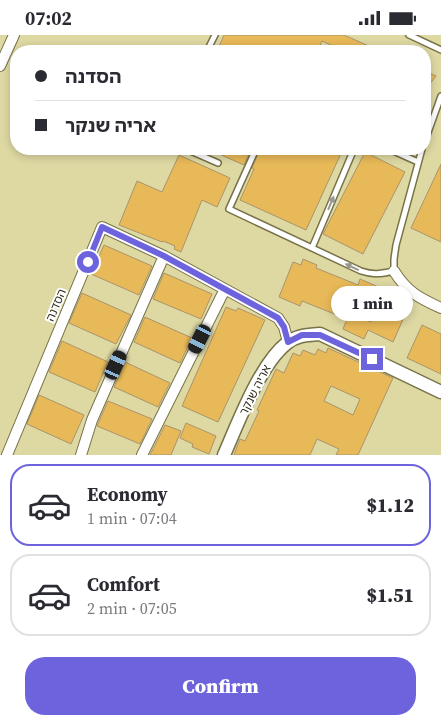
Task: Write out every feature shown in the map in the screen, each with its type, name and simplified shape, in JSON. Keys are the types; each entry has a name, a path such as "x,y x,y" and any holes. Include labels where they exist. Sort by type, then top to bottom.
{"street":[{"path":"0,66 14,35"},
{"name":"הסדנה","path":"7,455 102,227 164,256 225,289"},
{"path":"82,455 92,420 164,256"},
{"path":"394,271 412,293 441,308"},
{"path":"142,455 225,289 278,318 284,327 288,342"},
{"name":"אריה שנקר","path":"224,455 262,373 272,358 288,342 302,335 320,335 441,392"},
{"name":"אריה שנקר","path":"214,455 230,442"}],"lane":[{"path":"409,35 430,45"},
{"path":"431,124 441,96"},
{"path":"200,155 218,163"},
{"path":"253,155 229,209 361,271 380,275 394,271 396,245 420,155"},
{"path":"312,248 351,155"},
{"path":"402,155 418,162"}],"shaded area":[{"path":"0,35 441,35 441,455 0,455"}],"building":[{"path":"224,35 344,35 366,45 331,45 322,41 320,45 220,45"},
{"path":"431,74 436,76 431,82"},
{"path":"179,155 230,178 217,207 202,200 181,252 174,249 175,246 119,225 137,181 162,192"},
{"path":"222,155 248,155 244,165"},
{"path":"257,155 340,155 306,230 240,200 254,169 252,168"},
{"path":"363,155 371,155 405,172 363,254 323,234"},
{"path":"441,164 441,242 411,228"},
{"path":"104,245 152,266 139,295 91,274"},
{"path":"303,259 317,265 316,268 358,285 360,279 383,289 382,293 409,306 393,342 368,330 364,339 343,329 347,319 302,301 300,306 279,297 293,262 301,265","holes":["346,293 378,306 371,322 340,308"]},
{"path":"164,273 212,294 201,319 153,299"},
{"path":"82,293 131,315 116,344 69,323"},
{"path":"226,307 236,311 238,308 265,320 218,422 182,406"},
{"path":"145,317 192,338 180,363 134,342"},
{"path":"422,325 441,334 441,374 407,358"},
{"path":"62,341 108,362 95,392 49,372"},
{"path":"328,348 393,378 358,455 336,455 339,449 317,439 310,455 234,455 240,439 245,441 276,369 284,373 293,353 300,356 303,350 315,355 318,349 326,353","holes":["331,386 360,399 353,415 324,401"]},
{"path":"125,362 170,383 158,407 114,387"},
{"path":"39,395 84,415 71,444 27,424"},
{"path":"108,401 152,419 140,444 97,426"},
{"path":"186,423 216,436 209,454 192,447 193,444 180,438"},
{"path":"165,425 181,431 171,455 150,455"}],"route":[{"path":"88,262 102,227 164,256 278,318 284,327 288,342 302,335 320,335 372,359"}]}
